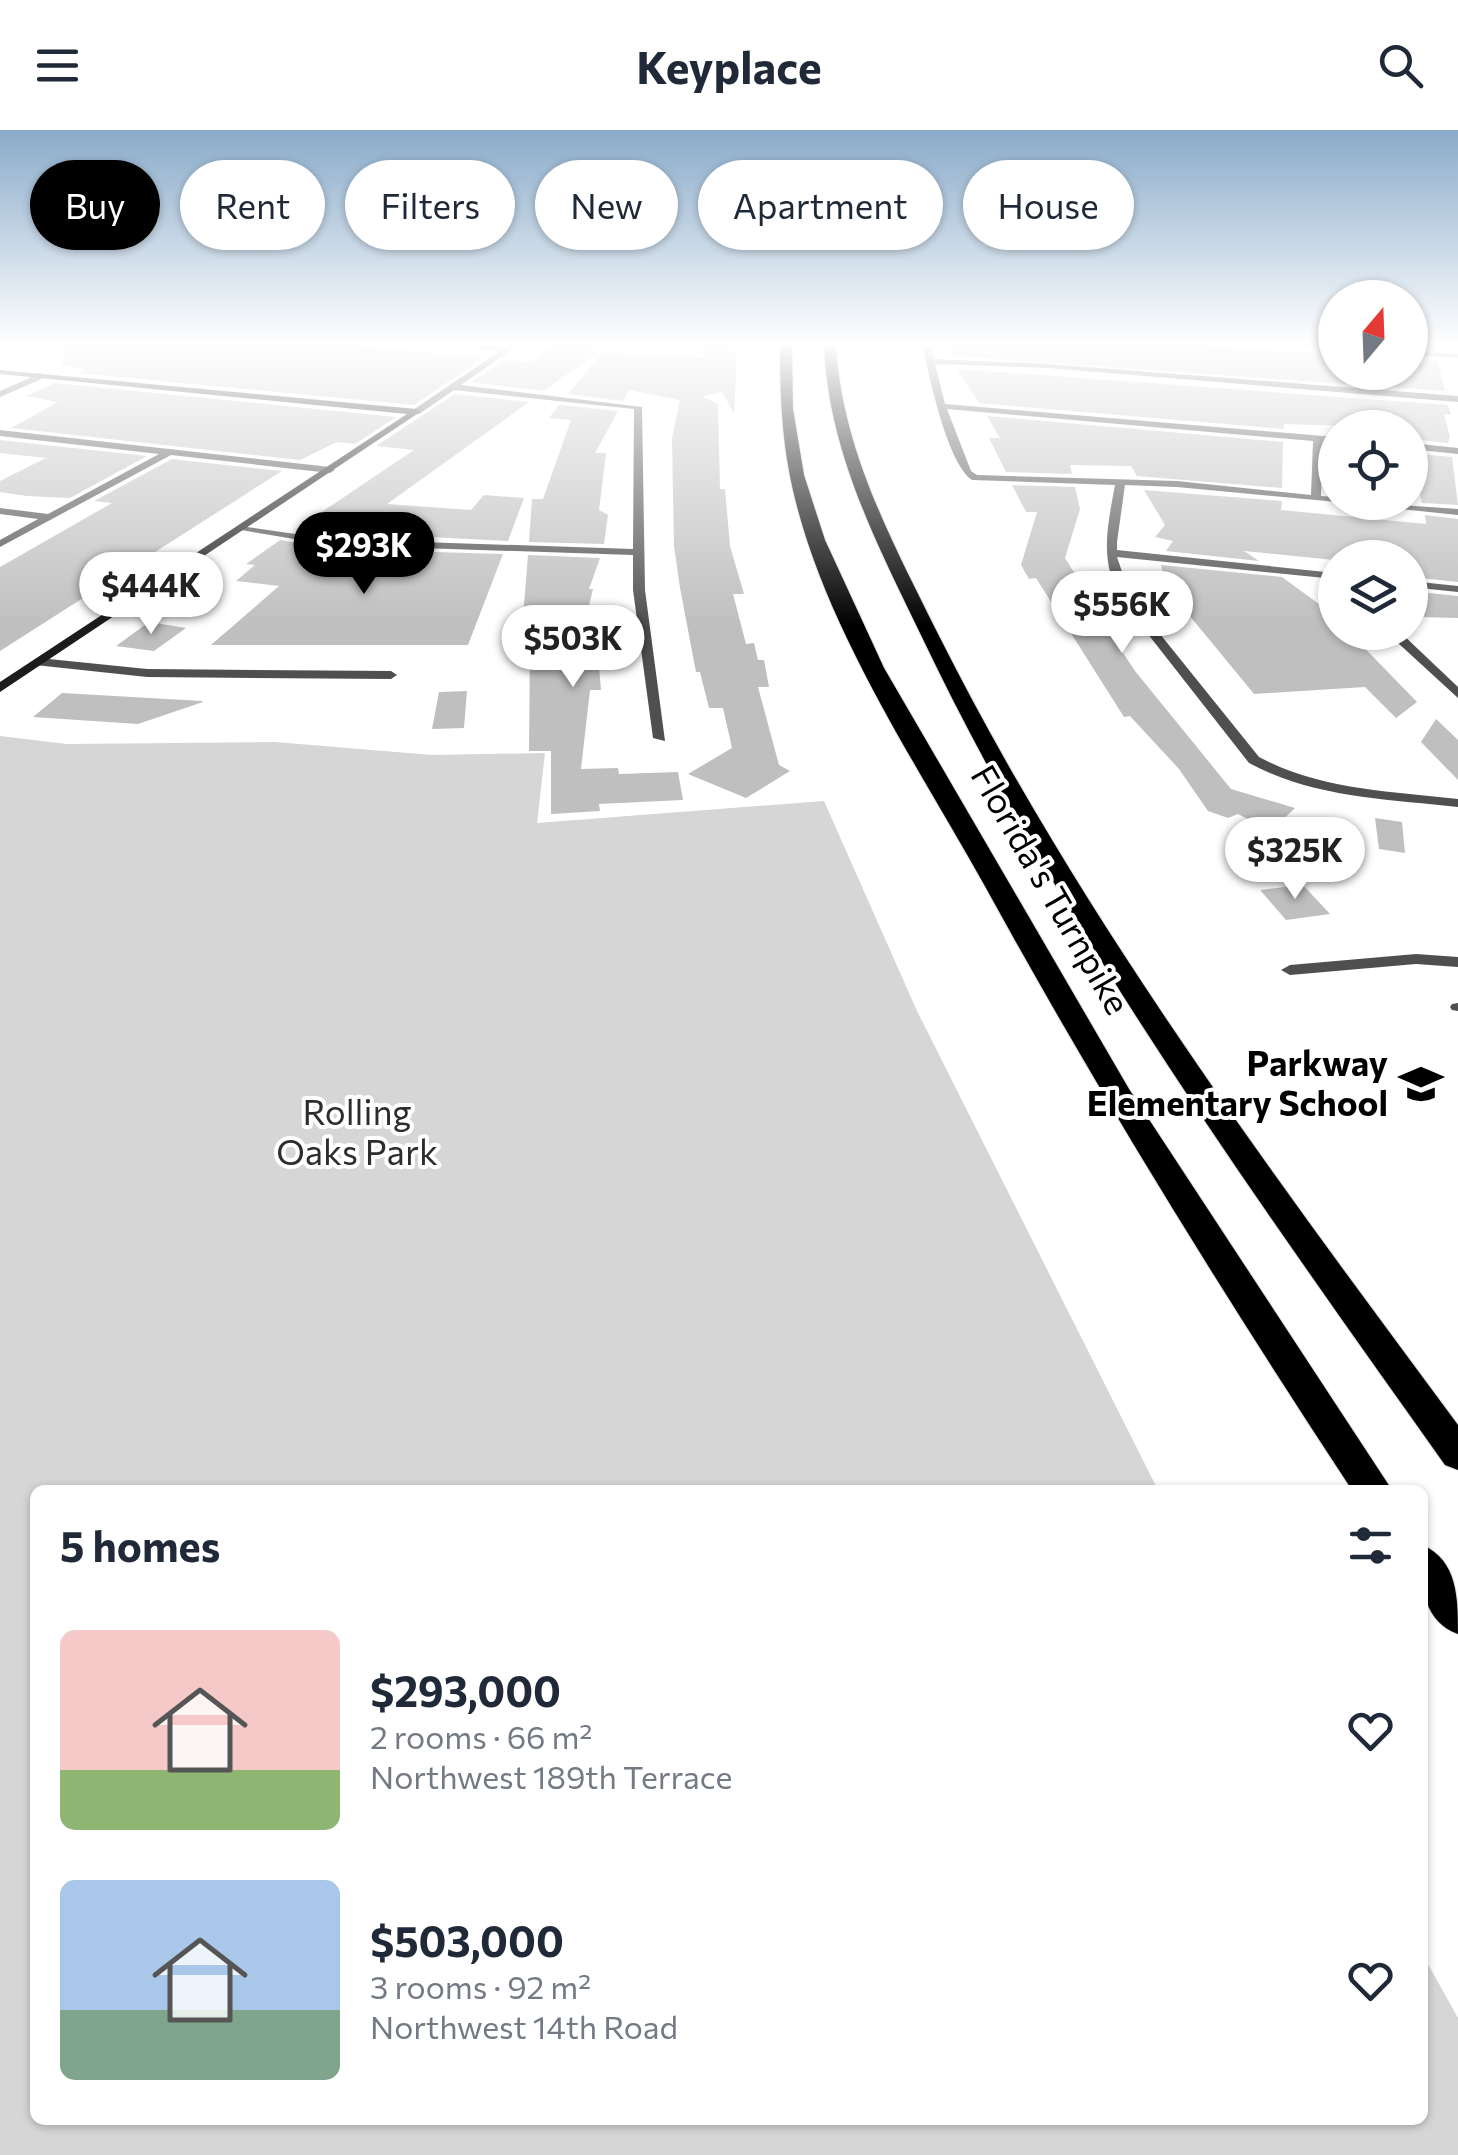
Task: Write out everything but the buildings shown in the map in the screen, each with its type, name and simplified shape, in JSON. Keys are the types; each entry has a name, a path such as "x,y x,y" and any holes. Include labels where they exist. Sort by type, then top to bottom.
{"highway":[{"name":"Florida's Turnpike","path":"790,438 797,474 832,577 864,644 1078,1027 1370,1485"},
{"name":"Florida's Turnpike","path":"846,438 852,461 894,560 964,705 1042,842 1182,1065 1458,1454"},
{"path":"1428,1572 1458,1615"}],"street":[{"path":"40,438 330,470"},
{"path":"0,688 378,438"},
{"path":"638,438 638,552 660,738"},
{"path":"954,438 967,472 975,478 1121,481 1316,498 1318,438 1312,438"},
{"path":"1428,448 1458,450"},
{"path":"0,544 169,452"},
{"path":"1121,481 1109,553 1111,573 1126,599 1254,760 1274,772 1312,783 1458,803"},
{"path":"1428,509 1458,512"},
{"path":"0,511 48,517"},
{"path":"240,529 330,542 638,552"},
{"path":"1109,553 1318,574"},
{"path":"1428,586 1458,590"},
{"path":"1413,650 1458,694"},
{"path":"39,662 147,672 391,675"},
{"path":"1290,970 1416,959 1458,962"}],"green space":[{"name":"Rolling Oaks Park","path":"0,736 67,744 275,742 432,755 545,753 537,823 824,801 917,1011 1155,1485 30,1485 30,2125 1428,2125 1428,1964 1458,2018 1458,2155 0,2155"}],"place":[{"name":"Parkway Elementary School","path":"1421,1084"}]}
